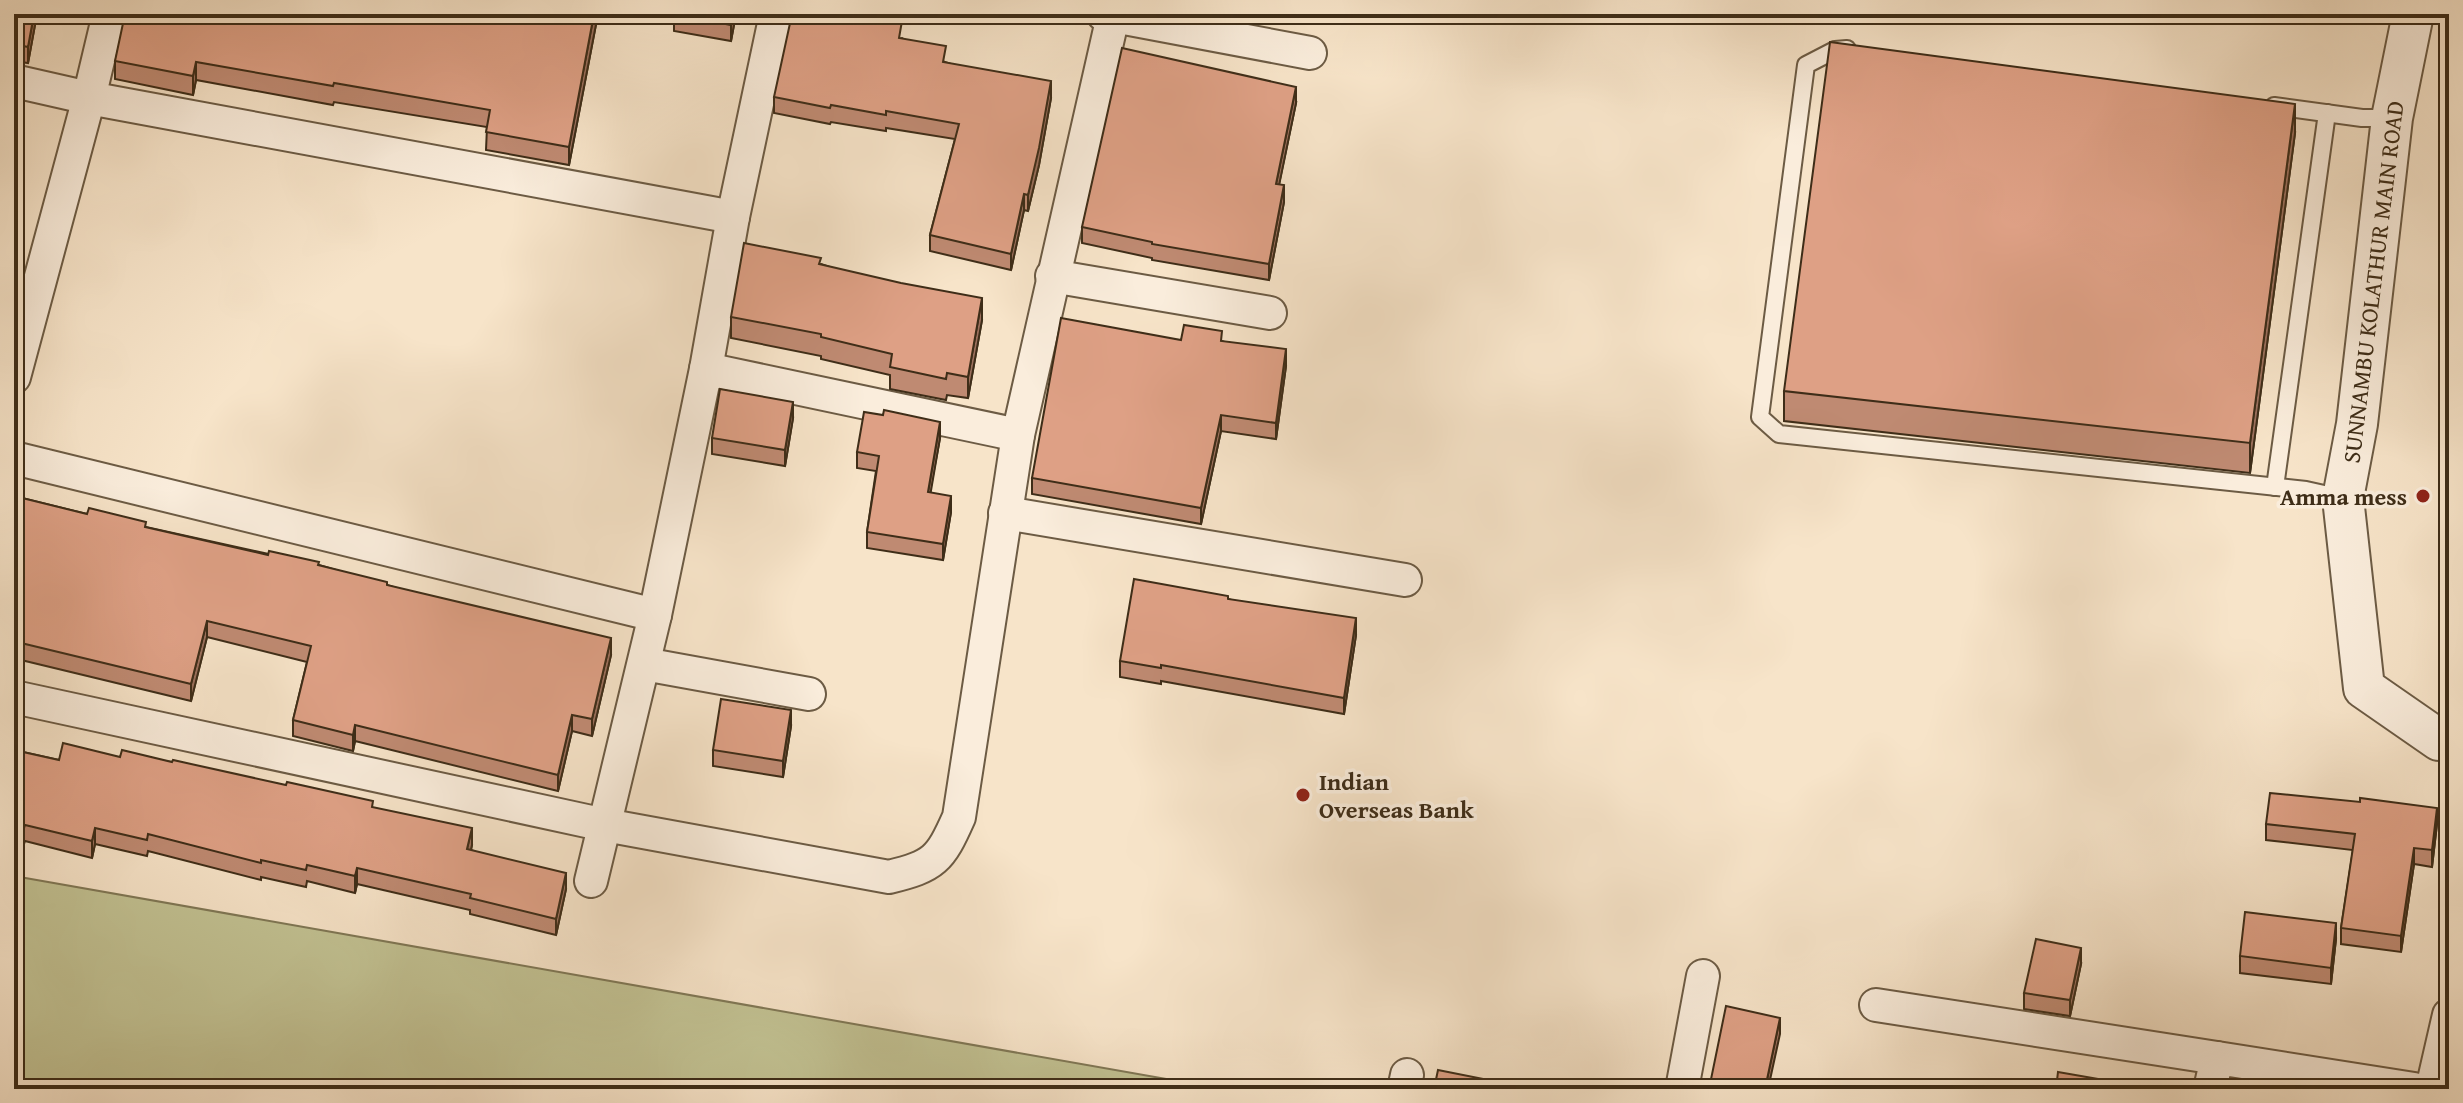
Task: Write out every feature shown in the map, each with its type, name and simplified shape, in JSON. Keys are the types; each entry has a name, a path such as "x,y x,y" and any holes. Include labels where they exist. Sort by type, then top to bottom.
{"street":[{"path":"14,377 109,14"},
{"path":"591,881 655,615 776,14"},
{"name":"SUNNAMBU KOLATHUR MAIN ROAD","path":"2413,14 2392,118 2357,424 2343,498 2364,688 2439,740 2449,740"},
{"path":"14,697 605,825 889,877 923,869 945,847 959,817 1018,435 1108,15 1239,26 1310,53"},
{"path":"14,81 89,98 733,217"},
{"path":"1052,276 1270,313"},
{"path":"706,369 1018,435"},
{"path":"14,458 655,615"},
{"path":"1005,513 1405,580"},
{"path":"644,664 809,694"},
{"path":"1682,1089 1703,976"},
{"path":"1876,1005 2213,1074 2414,1089"},
{"path":"2432,1089 2449,1015"}],"lane":[{"path":"1866,48 1835,50 1806,65 1760,417 1767,425 1779,434 2306,490 2343,498"},
{"path":"2250,103 2362,118 2392,118"},
{"path":"2275,487 2327,113"}],"green space":[{"path":"14,876 1223,1089 14,1089"}],"building":[{"path":"14,14 34,14 28,47 14,44"},
{"path":"125,14 594,14 569,147 486,132 490,110 196,62 193,76 115,61"},
{"path":"674,14 733,14 731,25"},
{"path":"792,14 861,14 902,21 899,38 946,46 943,62 1051,81 1039,148 1028,195 1024,194 1011,254 930,235 959,124 886,111 886,115 831,105 830,108 774,97"},
{"path":"1830,42 2295,104 2250,443 1784,391"},
{"path":"1122,48 1296,87 1276,184 1284,185 1269,264 1152,244 1082,227"},
{"path":"744,243 821,258 819,264 901,283 982,298 968,377 947,373 946,379 890,367 892,354 821,337 821,334 731,317"},
{"path":"1061,318 1181,340 1184,325 1222,331 1221,341 1286,349 1276,423 1221,415 1201,508 1032,478"},
{"path":"720,389 793,402 785,450 712,438"},
{"path":"884,410 940,422 928,492 951,496 943,544 867,532 879,456 857,452 864,412 883,415"},
{"path":"14,496 87,514 89,508 146,522 145,527 268,555 269,551 319,562 318,565 387,582 387,585 611,638 592,719 572,715 558,775 355,725 353,735 293,720 311,646 207,621 191,684 21,643 20,647 14,646"},
{"path":"1134,579 1228,596 1228,599 1356,618 1344,698 1161,665 1161,668 1120,661"},
{"path":"721,699 791,710 783,761 713,750"},
{"path":"63,743 120,757 122,750 286,785 287,782 373,801 372,807 472,828 467,849 566,873 556,919 470,898 471,894 357,868 355,876 307,865 306,870 261,860 261,863 148,834 147,840 95,828 92,841 25,825 23,831 14,828 14,750 59,760"},
{"path":"2270,793 2360,802 2360,798 2437,808 2432,850 2414,848 2401,936 2341,928 2355,834 2266,824"},
{"path":"2245,912 2336,923 2331,968 2240,956"},
{"path":"2036,939 2081,948 2070,1000 2024,993"},
{"path":"1726,1006 1780,1018 1765,1089 1709,1089"},
{"path":"1438,1070 1534,1089 1434,1089"},
{"path":"2058,1072 2133,1085 2132,1089 2056,1089"}],"place":[{"name":"Amma mess","path":"2423,496"},
{"name":"Indian Overseas Bank","path":"1303,795"}]}
